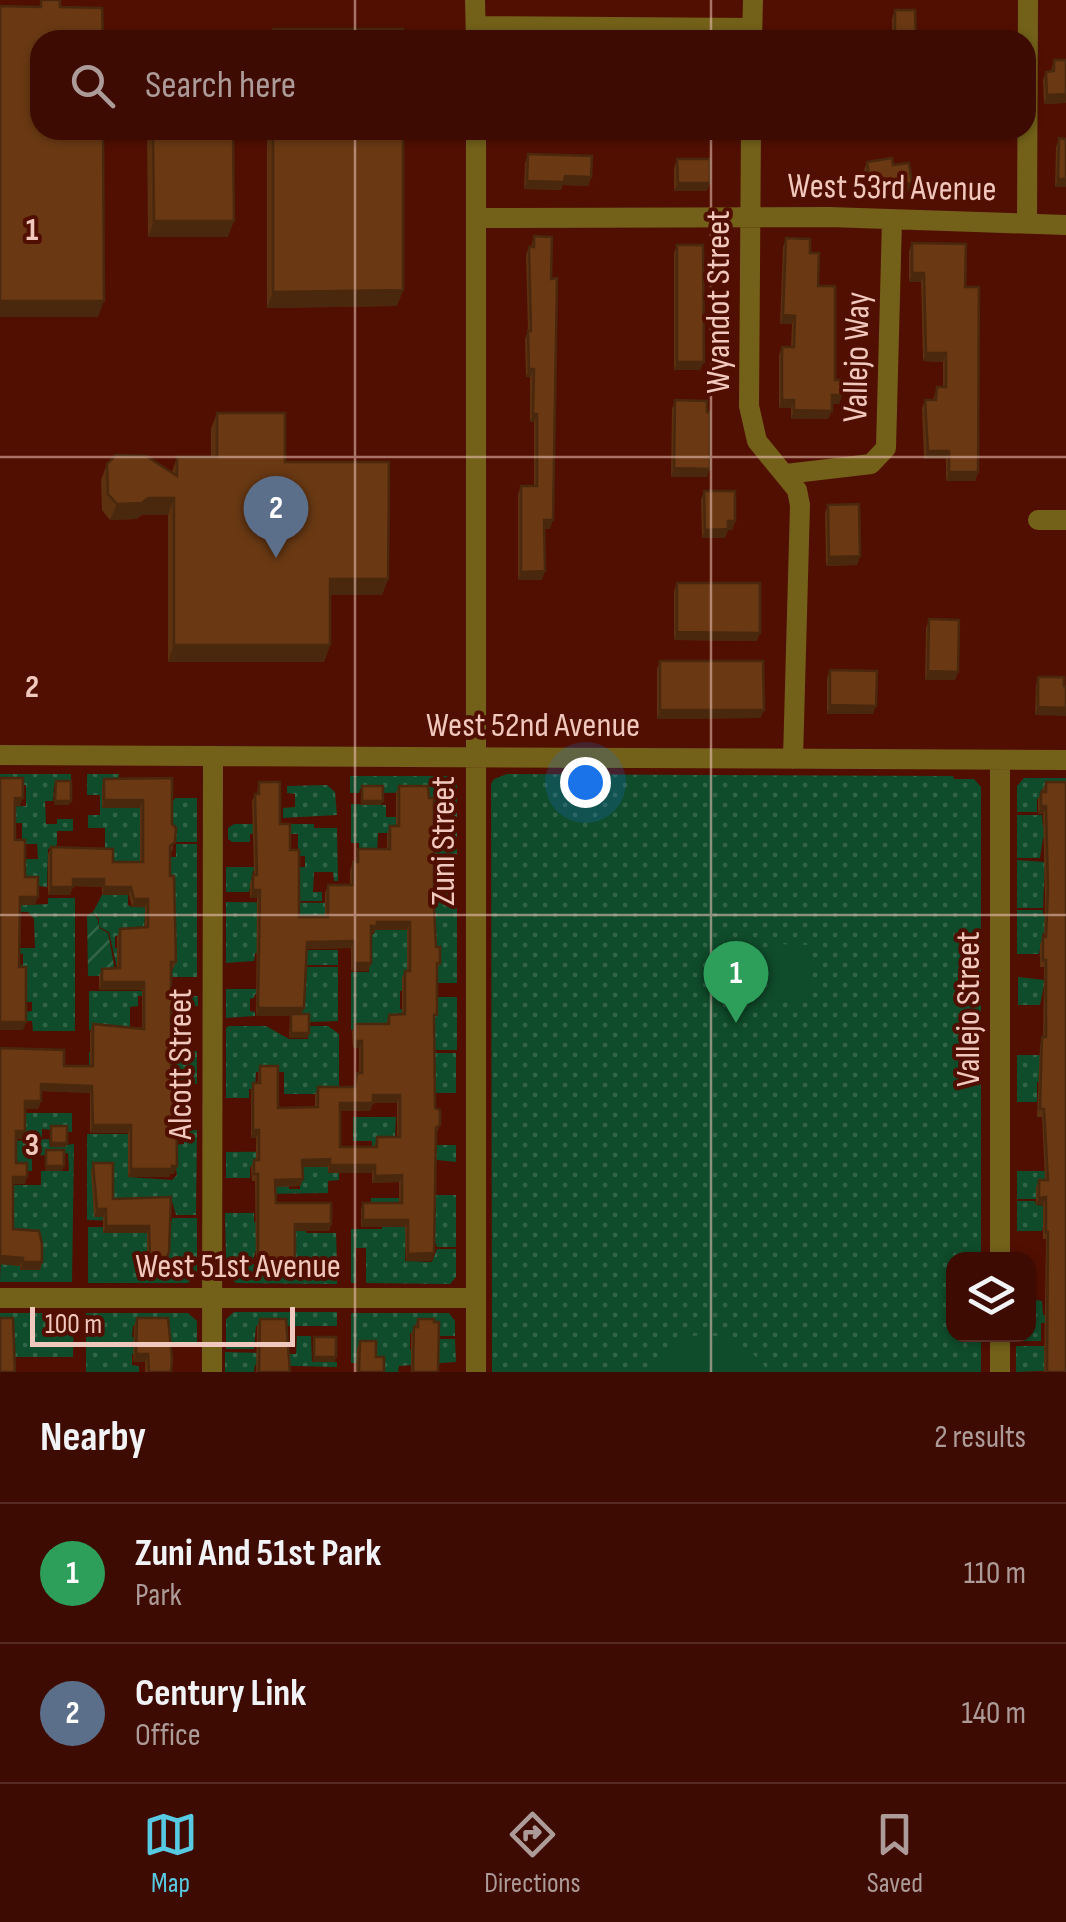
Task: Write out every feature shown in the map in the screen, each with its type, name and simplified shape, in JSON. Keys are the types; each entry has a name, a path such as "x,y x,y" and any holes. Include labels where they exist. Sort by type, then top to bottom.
{"street":[{"path":"476,0 476,30"},
{"path":"752,30 753,0"},
{"path":"1028,0 1028,30"},
{"name":"Zuni Street","path":"476,140 476,1372"},
{"name":"Wyandot Street","path":"752,140 749,406 758,440 797,490 800,506 794,758"},
{"path":"1027,140 1027,224"},
{"name":"West 53rd Avenue","path":"476,218 750,218 1066,225"},
{"name":"Vallejo Way","path":"786,474 872,464 886,448 892,220"},
{"path":"1038,520 1066,520"},
{"name":"West 52nd Avenue","path":"0,755 1066,760"},
{"name":"Alcott Street","path":"212,1372 213,756"},
{"name":"Vallejo Street","path":"1000,760 1000,1252"},
{"name":"West 51st Avenue","path":"0,1298 476,1298"},
{"path":"1000,1342 1000,1372"}],"green space":[{"path":"0,774 71,774 71,785 54,785 53,801 45,801 46,824 73,819 73,831 57,831 57,845 48,849 47,887 23,884 21,859 38,859 37,844 22,844 22,823 0,823 0,807 26,806 26,785 0,785"},
{"path":"87,774 119,774 117,808 169,808 175,798 197,798 197,842 176,842 176,835 169,831 140,831 140,854 176,857 176,844 197,844 197,977 151,977 148,974 168,974 173,970 173,955 168,952 137,952 136,968 117,968 109,932 99,927 93,912 102,895 128,895 128,905 132,907 168,908 173,883 168,882 167,872 111,869 111,856 105,856 105,828 88,828 88,815 100,815 100,795 87,795","holes":["145,911 170,911 170,935 147,935 147,944 137,944 137,950 115,948 115,936 144,934"]},
{"path":"507,774 953,776 974,779 981,787 981,1252 946,1252 946,1342 981,1342 981,1372 492,1372 494,779"},
{"path":"350,776 449,776 457,785 457,854 433,854 426,833 378,833 377,854 359,854 359,843 351,843 351,804 386,805 386,817 401,817 428,803 427,792 360,789 359,793 350,793"},
{"path":"1024,778 1066,778 1066,789 1042,789 1037,812 1017,812 1017,786"},
{"path":"327,785 335,792 337,815 283,818 283,808 295,807 295,794 287,793 287,786"},
{"path":"1017,815 1042,815 1043,827 1066,827 1066,838 1043,838 1040,858 1017,858"},
{"path":"234,824 314,824 314,828 337,828 338,881 334,881 333,872 314,872 313,892 322,892 322,901 298,901 289,871 253,871 249,892 226,892 226,867 305,867 305,856 298,856 298,834 250,834 250,842 232,842 228,839 228,828"},
{"path":"1017,860 1045,862 1043,908 1017,908"},
{"path":"457,868 457,983 434,983 438,954 407,954 409,991 400,991 400,1009 406,1010 406,1024 434,1024 435,997 457,997 457,1050 433,1050 456,1053 456,1093 433,1093 366,1030 351,1030 351,972 369,972 369,953 355,934 374,934 385,869"},
{"path":"48,898 75,898 75,1031 33,1031 32,1021 16,1021 32,1011 32,1002 19,1002 16,965 23,965 23,954 18,953 18,948 35,948 34,919 28,912 0,911 6,906 48,904"},
{"path":"226,902 339,903 339,928 257,909 257,935 307,950 338,950 338,965 289,965 280,953 255,953 254,961 226,963"},
{"path":"1017,910 1043,910 1065,933 1043,933 1039,954 1017,954"},
{"path":"93,912 99,928 108,933 116,976 88,976 87,916"},
{"path":"773,944 811,945 809,1001 772,1000"},
{"path":"290,967 338,967 338,1021 309,1022 308,1014 302,1014 302,996 255,994 250,999 250,1011 255,1016 226,1018 226,989 304,989 305,974"},
{"path":"1018,977 1045,980 1040,1005 1018,1005"},
{"path":"89,991 172,991 173,996 198,996 198,1006 173,1006 173,998 168,994 138,996 138,1006 130,1007 130,1031 140,1031 140,1043 131,1044 133,1068 139,1071 89,1071 89,1052 114,1051 114,1031 89,1030"},
{"path":"229,1026 266,1026 289,1039 308,1039 309,1026 328,1026 339,1034 339,1094 284,1094 284,1072 256,1072 255,1089 249,1089 249,1098 226,1098"},
{"path":"178,1051 197,1051 197,1084 174,1084"},
{"path":"1017,1055 1039,1055 1066,1082 1037,1082 1037,1102 1017,1102"},
{"path":"17,1113 72,1113 72,1132 42,1129 42,1137 23,1138 23,1124"},
{"path":"353,1117 396,1117 395,1136 418,1145 456,1145 456,1162 372,1153 372,1141 353,1141"},
{"path":"184,1130 197,1130 196,1215 176,1215 172,1201 141,1201 128,1221 87,1220 87,1134 128,1134 128,1177 172,1180 177,1175 172,1145 184,1144"},
{"path":"49,1139 50,1147 74,1144 72,1282 0,1282 3,1185 41,1185 41,1171 69,1171 68,1153 32,1156 32,1171 13,1170 13,1141"},
{"path":"339,1151 339,1180 328,1181 328,1193 267,1194 267,1184 289,1184 289,1189 300,1189 300,1164 256,1155 250,1178 226,1178 226,1152"},
{"path":"1017,1171 1066,1171 1045,1187 1036,1187 1036,1199 1017,1199"},
{"path":"434,1195 456,1195 456,1247 437,1247 432,1233 406,1233 405,1261 432,1262 437,1249 456,1249 456,1277 450,1284 366,1283 366,1248 356,1248 356,1283 351,1283 351,1229 382,1229 382,1210 371,1209 371,1198 399,1198 399,1216 436,1213"},
{"path":"1017,1201 1035,1201 1036,1205 1045,1206 1066,1226 1017,1231"},
{"path":"225,1213 254,1213 254,1222 305,1219 306,1233 336,1233 337,1264 293,1264 257,1247 253,1259 226,1259"},
{"path":"172,1218 197,1218 197,1273 188,1283 88,1283 88,1227 128,1227"},
{"path":"226,1263 265,1265 265,1272 337,1270 337,1284 236,1283 226,1275"},
{"path":"1036,1300 1042,1301 1043,1315 1066,1315 1066,1323 1041,1323 1041,1341 1036,1341"},
{"path":"234,1312 337,1312 337,1326 256,1326 254,1349 226,1349 226,1319"},
{"path":"0,1313 74,1313 73,1357 11,1357"},
{"path":"86,1313 188,1313 197,1321 197,1346 167,1346 165,1325 133,1326 132,1337 141,1337 144,1353 132,1354 132,1365 139,1366 139,1372 86,1372"},
{"path":"351,1313 449,1313 455,1321 455,1336 437,1336 432,1325 415,1325 415,1333 410,1333 410,1350 437,1339 455,1339 456,1362 399,1366 398,1372 382,1372 382,1363 351,1363"},
{"path":"705,1335 742,1346 769,1372 658,1372 658,1354 691,1336"},
{"path":"297,1336 311,1336 312,1362 337,1362 337,1367 255,1365 254,1372 225,1372 225,1352 296,1354"},
{"path":"1016,1346 1044,1346 1045,1357 1066,1370 1016,1372"}],"building":[{"path":"41,0 60,0 60,7 102,8 103,30 30,30 30,140 103,140 104,301 0,301 0,6 41,7"},
{"path":"895,10 915,10 916,30 895,30"},
{"path":"273,29 403,29 403,30"},
{"path":"1054,60 1066,60 1066,94 1047,95 1046,72 1054,71"},
{"path":"1059,138 1066,139 1066,179 1058,179"},
{"path":"153,140 233,140 234,221 154,221"},
{"path":"273,140 403,140 403,290 273,292"},
{"path":"528,154 592,156 591,177 565,176 564,182 527,181"},
{"path":"892,158 893,165 909,163 912,183 871,189 867,162"},
{"path":"677,159 710,159 710,183 678,183"},
{"path":"534,236 552,237 551,279 557,278 553,520 544,520 545,571 521,572 521,486 537,486 537,414 533,414 534,369 529,369 528,331 529,247 534,247"},
{"path":"786,238 810,239 810,253 819,253 818,286 835,286 835,380 842,380 842,395 832,395 832,411 794,410 794,400 782,400 782,347 794,347 795,316 783,315"},
{"path":"912,243 966,244 965,287 979,287 978,472 949,472 949,451 928,451 925,400 936,400 937,387 946,387 946,353 926,353 924,273 912,273"},
{"path":"677,245 703,245 704,362 677,362"},
{"path":"675,400 707,401 710,469 674,468"},
{"path":"217,413 285,413 285,462 389,462 388,579 330,579 330,645 174,645 174,498 117,504 108,494 107,464 116,455 146,456 177,476 177,457 217,457"},
{"path":"704,491 735,491 735,521 728,521 728,529 705,530"},
{"path":"859,504 860,556 829,557 828,505"},
{"path":"677,583 760,583 760,633 677,632"},
{"path":"929,619 959,620 958,672 928,671"},
{"path":"660,661 763,661 764,710 660,710"},
{"path":"830,670 877,671 876,706 830,705"},
{"path":"1038,677 1064,677 1066,708 1038,707"},
{"path":"0,778 23,778 23,798 15,798 15,840 25,840 25,877 38,877 38,897 20,897 19,967 26,967 26,1022 0,1022"},
{"path":"172,778 172,824 176,828 175,842 170,846 170,876 174,876 176,962 171,962 171,991 176,990 176,1005 171,1007 171,1070 176,1070 177,1166 131,1169 131,1125 93,1125 92,1086 41,1084 41,1101 25,1101 25,1131 16,1131 16,1163 27,1163 27,1177 13,1177 13,1229 39,1231 42,1262 0,1256 0,1048 64,1050 64,1066 93,1066 93,1024 144,1029 144,982 102,982 102,969 120,968 120,929 148,927 148,899 134,899 131,887 104,887 104,879 73,879 73,887 51,887 51,847 113,849 113,862 143,862 143,800 104,800 104,779"},
{"path":"56,781 71,781 71,801 55,801"},
{"path":"259,782 280,782 280,824 290,824 290,850 299,850 299,917 328,917 328,885 353,885 353,862 358,862 358,849 390,849 390,826 399,826 399,786 428,786 429,798 434,798 434,907 436,947 440,947 434,1015 435,1108 440,1110 440,1125 436,1128 434,1253 408,1254 408,1220 363,1220 363,1203 402,1203 402,1175 375,1176 375,1165 330,1165 330,1159 302,1160 303,1179 275,1180 276,1203 331,1203 331,1224 295,1224 295,1262 268,1262 268,1256 258,1257 258,1174 254,1174 254,1160 259,1160 259,1130 253,1130 253,1083 260,1083 260,1066 278,1066 278,1108 318,1107 318,1087 355,1087 357,1073 362,1073 362,1041 355,1041 355,1024 389,1024 389,1015 405,1014 405,971 410,971 410,922 377,922 377,926 371,926 371,963 354,963 354,941 307,942 304,1008 258,1008 260,890 253,890 253,875 257,875 255,794 259,794","holes":["373,1095 400,1095 400,1137 377,1137 377,1147 340,1147 340,1103 373,1103"]},
{"path":"1046,782 1066,782 1066,1372 1047,1372 1048,1232 1046,1197 1039,1198 1039,1180 1048,1180 1044,1109 1040,1109 1042,1037 1046,1037 1043,937 1048,890 1046,806 1041,806 1041,792 1046,792"},
{"path":"362,786 383,786 383,801 362,801"},
{"path":"291,1014 309,1014 309,1033 291,1033"},
{"path":"51,1126 67,1126 67,1143 51,1143"},
{"path":"46,1150 64,1150 64,1166 46,1166"},
{"path":"93,1163 113,1163 113,1199 171,1197 167,1257 150,1257 149,1226 106,1226 106,1209 97,1209"},
{"path":"0,1318 13,1318 15,1372 0,1372"},
{"path":"137,1318 168,1318 171,1372 149,1372 148,1354 136,1354"},
{"path":"260,1319 286,1319 290,1372 259,1372"},
{"path":"418,1319 439,1322 438,1372 413,1372 414,1327 418,1327"},
{"path":"314,1337 336,1337 336,1357 314,1357"},
{"path":"360,1341 376,1341 376,1357 384,1357 384,1372 359,1372"}],"place":[{"name":"Century Link","path":"276,558"},
{"name":"Zuni And 51st Park","path":"736,1023"}]}
